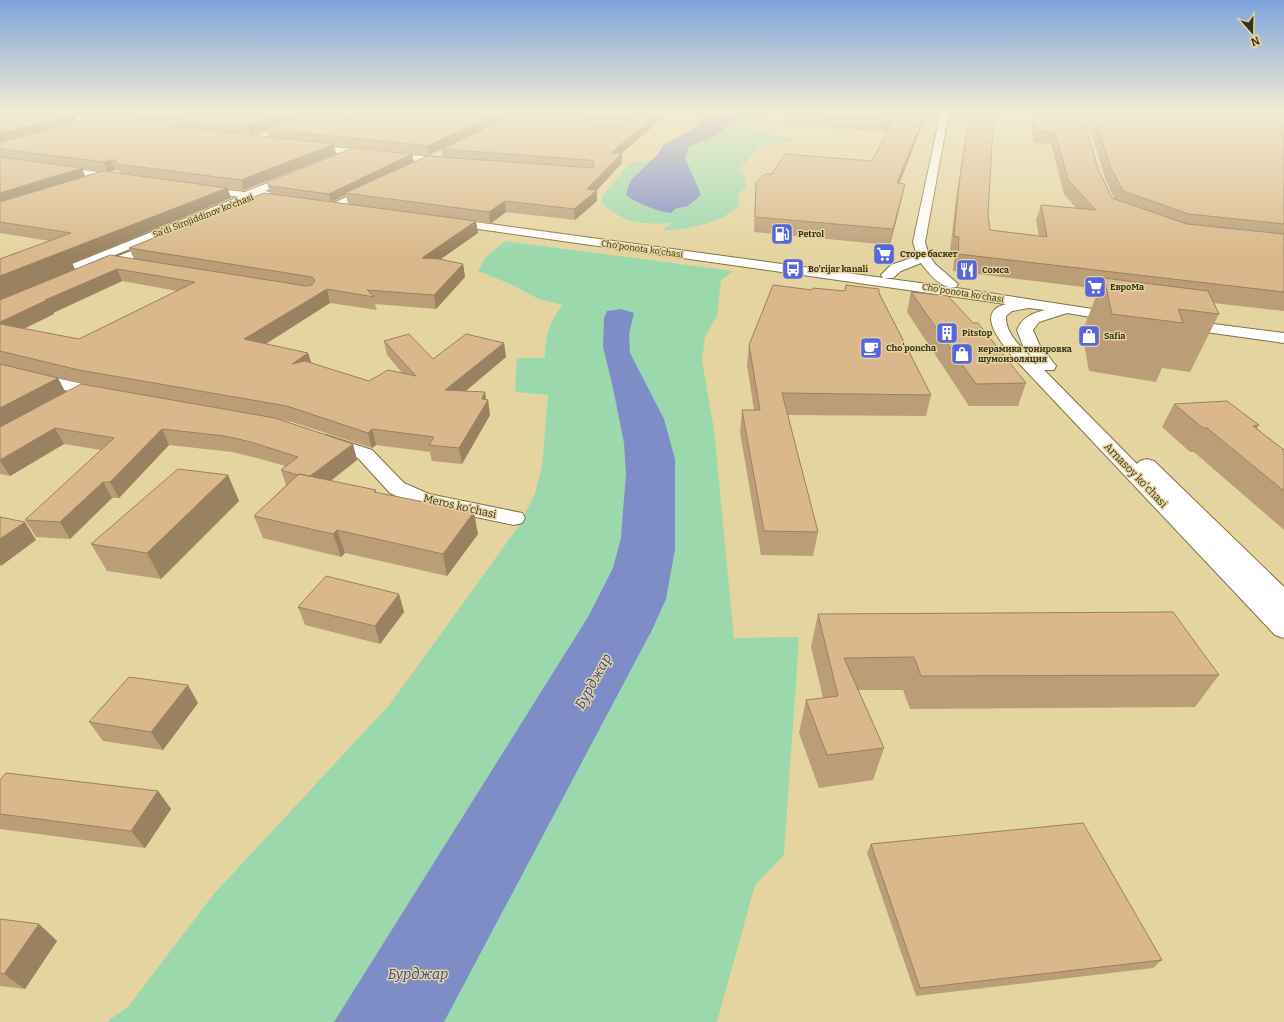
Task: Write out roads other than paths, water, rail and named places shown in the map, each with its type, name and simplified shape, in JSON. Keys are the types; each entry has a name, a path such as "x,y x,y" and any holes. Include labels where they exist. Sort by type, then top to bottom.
{"street":[{"path":"0,159 130,178"},
{"path":"416,168 437,160 423,159"},
{"name":"Arnasoy ko'chasi","path":"936,159 919,242 924,258 933,270 963,293 1025,336 1040,356 1059,377 1284,602"},
{"path":"0,162 111,175"},
{"path":"257,195 304,171"},
{"path":"81,185 111,175"},
{"path":"357,208 330,204 382,184"},
{"path":"191,186 296,200"},
{"name":"Sa'di Sirojiddinov ko'chasi","path":"0,298 257,195"},
{"name":"Sa'di Sirojiddinov ko'chasi","path":"0,311 115,262 257,195"},
{"name":"Cho'ponota ko'chasi","path":"435,218 669,249 888,275 1068,304 1136,313"},
{"name":"Cho'ponota ko'chasi","path":"669,249 1028,303"},
{"path":"888,275 896,268 924,258"},
{"path":"95,259 142,267"},
{"path":"998,317 1007,308 1028,303 1068,304"},
{"path":"1025,336 1024,331 1026,326 1034,318 1068,304"},
{"name":"Arnasoy ko'chasi","path":"998,317 998,322 1004,335 1018,353 1284,628"},
{"path":"1284,327 1173,318 1284,338"},
{"path":"0,370 86,391 124,398"},
{"path":"66,402 86,391"},
{"name":"Meros ko'chasi","path":"307,435 365,454 397,488 423,499 514,518"}],"water":[{"path":"653,159 685,159 701,195 688,206 675,209 671,213 660,211 648,207 626,195 632,179"},
{"name":"Бурджар","path":"621,309 634,313 629,334 630,353 664,419 675,459 675,549 666,599 652,630 444,1022 334,1022 588,617 613,568 621,538 626,474 624,443 603,347 604,318 607,311"}],"place":[{"name":"Petrol","path":"782,234"},
{"name":"Сторе баскет","path":"884,254"},
{"name":"Bo'rijar kanali","path":"793,269"},
{"name":"Сомса","path":"967,270"},
{"name":"ЕвроМа","path":"1095,287"},
{"name":"Pitstop","path":"947,333"},
{"name":"Safia","path":"1089,336"},
{"name":"Choʻponcha","path":"871,348"},
{"name":"керамика тонировка шyмоизоляция","path":"962,354"}]}
